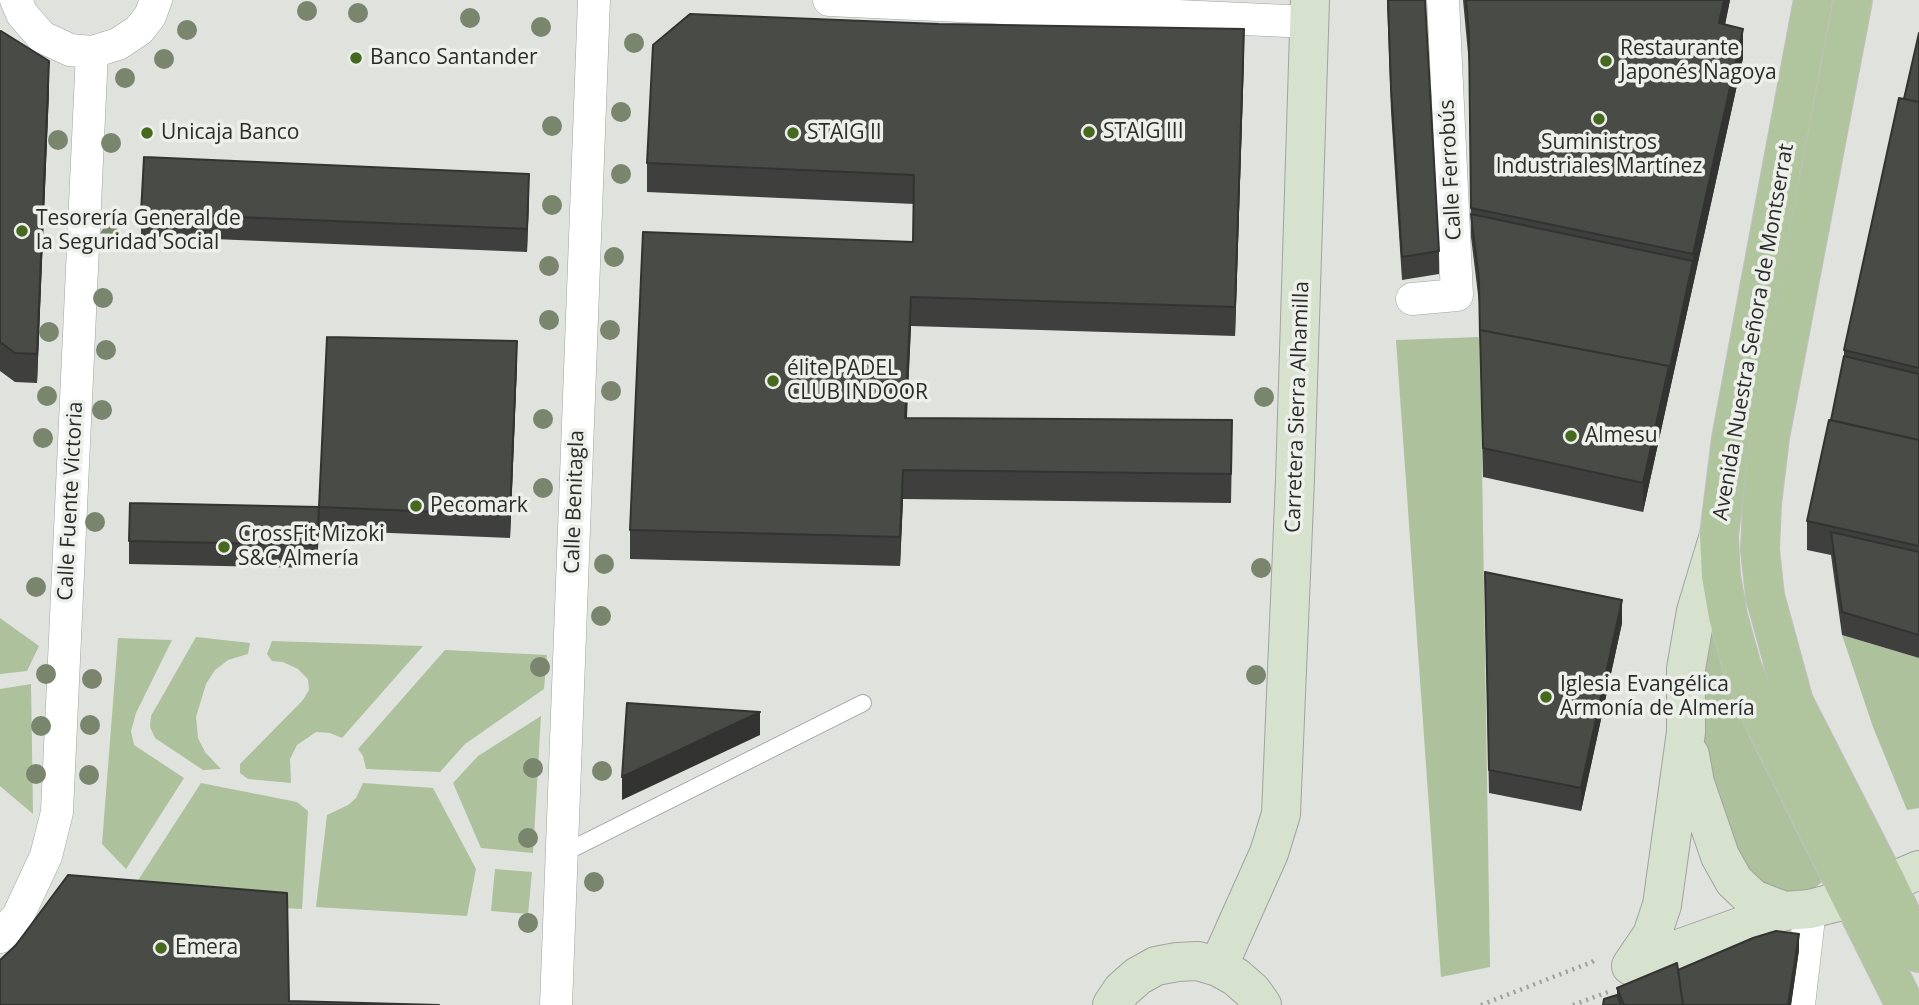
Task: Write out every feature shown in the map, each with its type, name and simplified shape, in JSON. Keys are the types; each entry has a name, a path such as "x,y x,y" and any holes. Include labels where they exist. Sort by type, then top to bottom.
{"main road":[{"name":"Avenida Nuestra Señora de Montserrat","path":"1813,0 1731,439 1719,535 1721,576 1728,616 1742,667 1766,726 1886,884 1905,1005"},
{"name":"Avenida Nuestra Señora de Montserrat","path":"1853,0 1770,437 1760,550 1765,596 1794,702 1919,954"},
{"name":"Carretera Sierra Alhamilla","path":"1218,967 1269,853 1281,814 1296,465 1310,11"},
{"path":"1617,960 1652,934 1660,914 1686,732 1686,669 1696,611 1719,535"},
{"path":"1686,732 1695,783 1720,856 1734,881 1754,899 1797,910"},
{"path":"1617,960 1886,884"},
{"path":"1112,1005 1122,990 1138,976 1156,966 1198,961 1237,977 1252,990 1262,1005"}],"street":[{"path":"0,11 14,0 42,37 70,50 92,52 118,44 139,30 150,16 156,0"},
{"name":"Calle Benitagla","path":"556,1005 594,0"},
{"path":"829,0 1310,11"},
{"name":"Calle Ferrobús","path":"1412,299 1457,295 1443,0"},
{"name":"Calle Fuente Victoria","path":"0,937 18,916 46,856 57,812 92,52"},
{"path":"1797,910 1799,1005"}],"lane":[{"path":"562,854 863,703"}],"path":[{"path":"1481,1005 1592,962 1617,960"}],"green space":[{"path":"1480,337 1490,967 1441,977 1396,340"},
{"path":"1712,615 1827,878 1807,894 1772,894 1738,865 1705,756 1701,703"},
{"path":"0,618 39,646 27,671 0,674"},
{"path":"1842,635 1919,658 1919,808 1907,810 1873,727"},
{"path":"196,637 250,643 248,654 228,660 215,670 206,684 196,717 198,738 205,752 221,769 203,770 155,738 150,727 151,716"},
{"path":"118,638 172,640 136,713 131,731 134,745 184,778 126,869 102,844"},
{"path":"272,641 423,646 342,738 330,733 316,732 297,745 290,759 291,783 248,779 240,773 240,764 303,700 309,690 308,679 298,669 283,662 272,661 267,654"},
{"path":"445,650 547,655 544,689 465,744 440,772 366,769 358,749"},
{"path":"31,684 33,814 0,786 0,689"},
{"path":"541,716 533,853 481,848 453,783 478,756"},
{"path":"201,783 297,802 308,811 302,909 126,899"},
{"path":"363,783 433,788 476,869 467,916 316,907 327,815 356,798"},
{"path":"495,869 532,872 528,914 491,911"}],"building":[{"path":"1388,0 1425,0 1439,251 1402,257 1391,88"},
{"path":"1466,0 1724,0 1719,23 1743,29 1693,254 1471,208 1469,35"},
{"path":"690,14 939,24 1244,29 1235,307 911,297 905,418 1232,420 1231,474 903,470 900,537 630,530 643,232 913,242 914,175 647,163 653,45"},
{"name":"Tesorería General de la Seguridad Social","path":"1,31 49,61 37,354 15,353 0,342"},
{"path":"1919,33 1919,102 1904,99"},
{"path":"1899,98 1919,102 1919,368 1844,350"},
{"path":"144,157 529,174 527,229 141,213"},
{"path":"1471,214 1693,261 1669,372 1669,366 1480,330 1480,336 1479,280"},
{"name":"Almesu","path":"1480,330 1669,366 1643,483 1483,448"},
{"path":"327,337 517,341 510,515 319,507"},
{"path":"1844,356 1919,374 1919,440 1831,420"},
{"path":"1829,420 1919,440 1919,546 1807,521"},
{"path":"130,503 319,507 317,545 129,541"},
{"path":"1831,532 1919,552 1919,635 1842,612"},
{"path":"1485,572 1622,600 1581,788 1489,770"},
{"path":"627,703 760,712 622,777"},
{"name":"Emera","path":"68,875 287,893 289,1001 439,1005 0,1005 0,960 16,945"},
{"path":"1776,931 1799,934 1788,1005 1683,1005 1678,970"},
{"path":"1677,963 1683,1005 1624,1005 1617,988"},
{"path":"1617,995 1621,1005 1603,1005 1604,999"}],"place":[{"name":"Banco Santander","path":"356,58"},
{"name":"Restaurante Japonés Nagoya","path":"1606,61"},
{"name":"Suministros Industriales Martínez","path":"1599,119"},
{"name":"STAIG III","path":"1089,132"},
{"name":"Unicaja Banco","path":"147,133"},
{"name":"STAIG II","path":"793,133"},
{"name":"Tesorería General de la Seguridad Social","path":"22,231"},
{"name":"élite PADEL CLUB INDOOR","path":"773,381"},
{"name":"Almesu","path":"1571,436"},
{"name":"Pecomark","path":"416,506"},
{"name":"CrossFit Mizoki S&C Almería","path":"224,547"},
{"name":"Iglesia Evangélica Armonía de Almería","path":"1546,697"},
{"name":"Emera","path":"161,948"}]}
